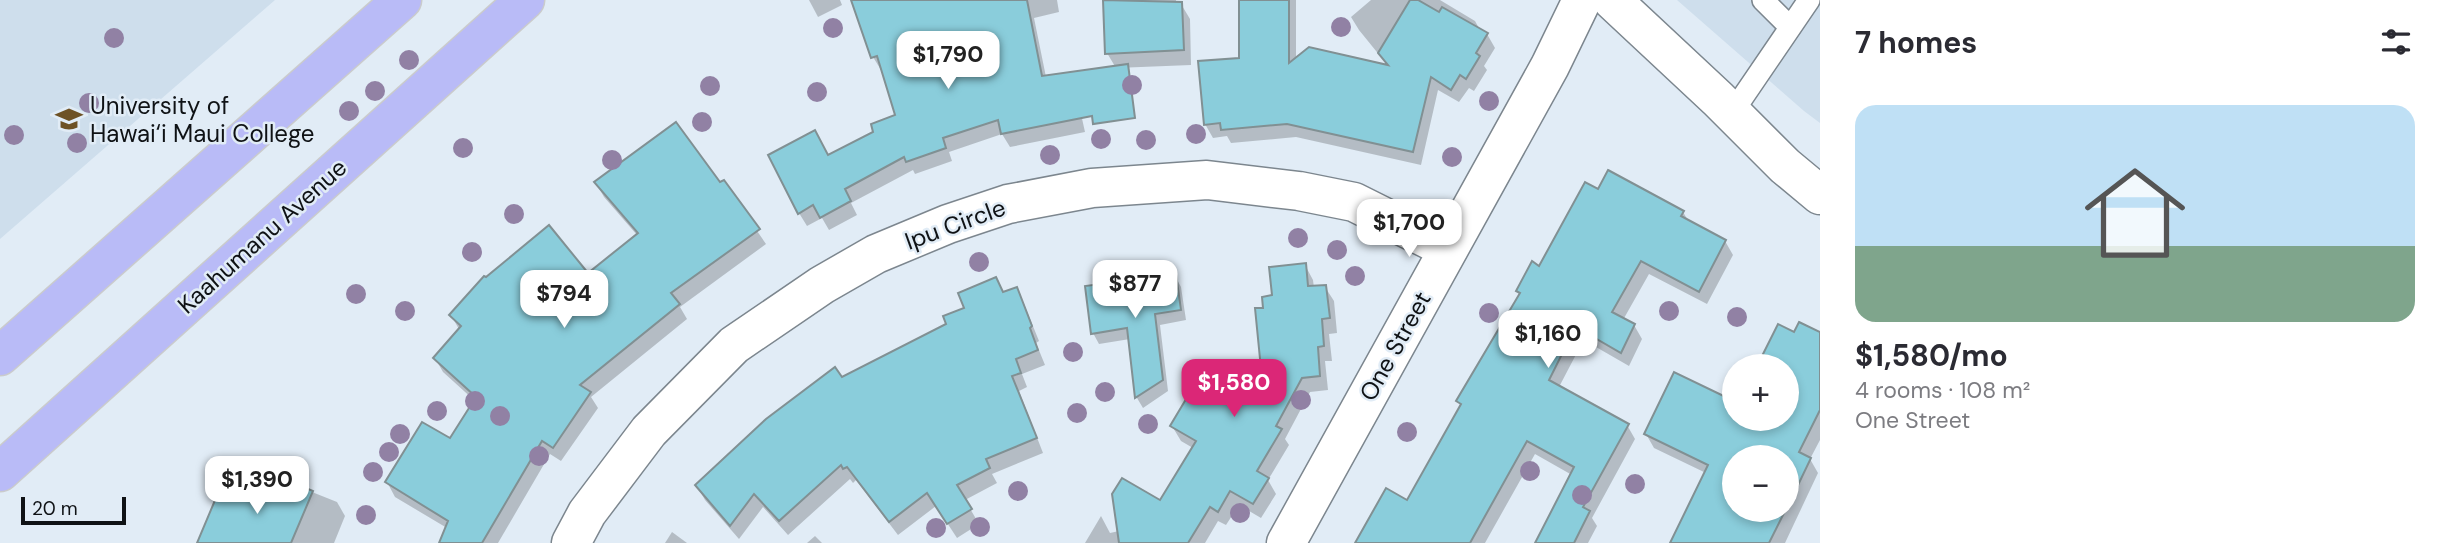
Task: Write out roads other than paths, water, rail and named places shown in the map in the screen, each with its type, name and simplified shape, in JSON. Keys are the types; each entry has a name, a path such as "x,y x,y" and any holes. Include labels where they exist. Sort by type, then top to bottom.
{"main road":[{"path":"0,356 402,0"},
{"name":"Kaahumanu Avenue","path":"0,472 525,0"}],"street":[{"name":"One Street","path":"1286,543 1550,66 1582,0"},
{"path":"1612,0 1785,166 1820,195"},
{"name":"Ipu Circle","path":"571,543 587,513 649,431 734,345 854,266 948,223 1008,204 1092,188 1207,180 1299,191 1354,202 1448,249"}],"lane":[{"path":"1763,0 1790,27"},
{"path":"1732,113 1809,0"}],"place":[{"name":"University of Hawai‘i Maui College","path":"69,119"}]}
